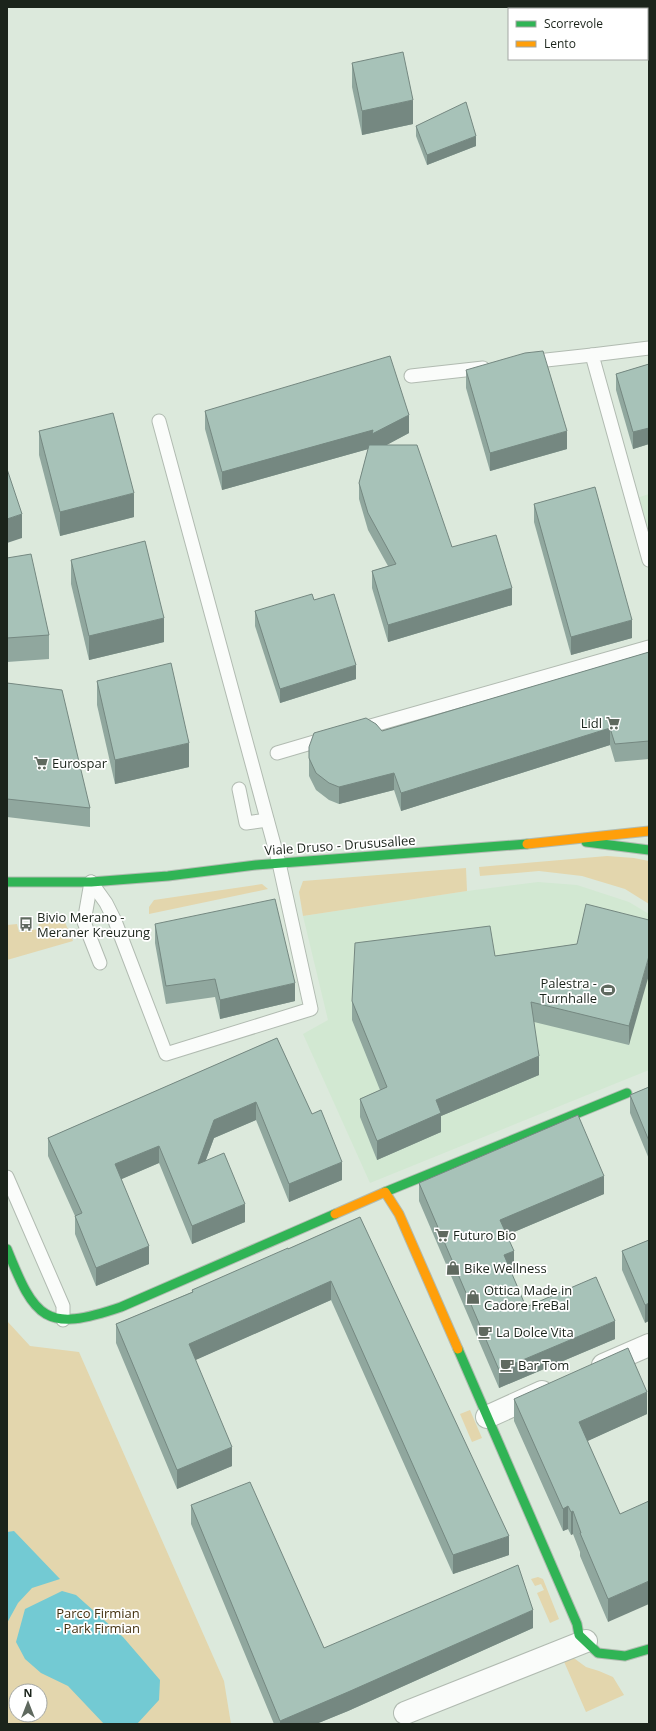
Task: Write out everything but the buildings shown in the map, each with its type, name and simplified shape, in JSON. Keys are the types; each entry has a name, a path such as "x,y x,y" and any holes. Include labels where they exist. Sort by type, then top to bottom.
{"street":[{"name":"Viale Druso - Drususallee","path":"7,882 91,882 168,876 279,863 572,840 649,831"},
{"path":"572,840 649,850"},
{"name":"Viale Druso - Drususallee","path":"7,886 32,883"},
{"path":"7,1249 30,1300 44,1314 63,1320 79,1320 121,1307 385,1192 627,1093"},
{"path":"385,1192 399,1214 577,1624 579,1636 598,1653 625,1656 649,1649"},
{"path":"586,1373 649,1345"},
{"path":"487,1417 558,1386"},
{"path":"405,1713 586,1641"}],"lane":[{"path":"515,364 649,348"},
{"path":"592,355 649,560"},
{"path":"412,376 499,366"},
{"path":"91,882 106,903 115,921 166,1054 312,1009 279,863 159,421"},
{"path":"277,753 649,647"},
{"path":"239,789 246,823 267,820"},
{"path":"91,882 84,922 100,964"},
{"path":"7,1177 63,1306 63,1320"}],"shaded area":[{"path":"649,494 649,545 637,498"},
{"path":"538,882 577,885 629,902 649,914 649,1070 370,1183 303,1034 328,1020 303,916 467,891"}],"green space":[{"path":"607,856 634,858 649,861 649,904 625,889 582,876 539,871 480,876 479,867"},
{"path":"466,868 467,891 303,916 299,892 303,881"},
{"path":"262,884 268,889 149,914 149,907 154,900"},
{"path":"64,920 73,941 7,960 7,925 17,924 19,932 38,929 39,923"},
{"name":"Parco Firmian - Park Firmian","path":"7,1321 30,1346 79,1352 224,1681 231,1724 7,1724"},
{"path":"470,1410 482,1438 472,1442 460,1414"},
{"path":"538,1577 543,1579 559,1619 550,1623 537,1593 544,1590 541,1584 535,1586 531,1579"},
{"path":"571,1656 586,1667 613,1677 624,1695 586,1712 562,1657"}],"water":[{"path":"14,1531 60,1579 32,1588 18,1603 7,1623 7,1532"},
{"path":"62,1591 76,1595 123,1637 160,1680 159,1700 137,1724 104,1724 68,1686 41,1673 25,1659 16,1642 25,1609"}],"traffic: fast":[{"path":"586,842 649,850"},
{"path":"7,882 91,882 168,876 256,865 527,844"},
{"path":"385,1192 627,1093"},
{"path":"7,1249 17,1273 35,1305 46,1314 59,1319 75,1319 121,1307 335,1214"},
{"path":"458,1349 577,1624 579,1635 598,1653 625,1656 649,1649"}],"traffic: slow":[{"path":"527,844 649,831"},
{"path":"335,1214 385,1192 399,1214 458,1349"}],"place":[{"name":"Lidl","path":"613,723"},
{"name":"Eurospar","path":"41,763"},
{"name":"Bivio Merano - Meraner Kreuzung","path":"26,924"},
{"name":"Palestra - Turnhalle","path":"608,990"},
{"name":"Futuro Bio","path":"442,1235"},
{"name":"Bike Wellness","path":"453,1268"},
{"name":"Ottica Made in Cadore FreBal","path":"473,1297"},
{"name":"La Dolce Vita","path":"485,1332"},
{"name":"Bar Tom","path":"507,1365"}]}
